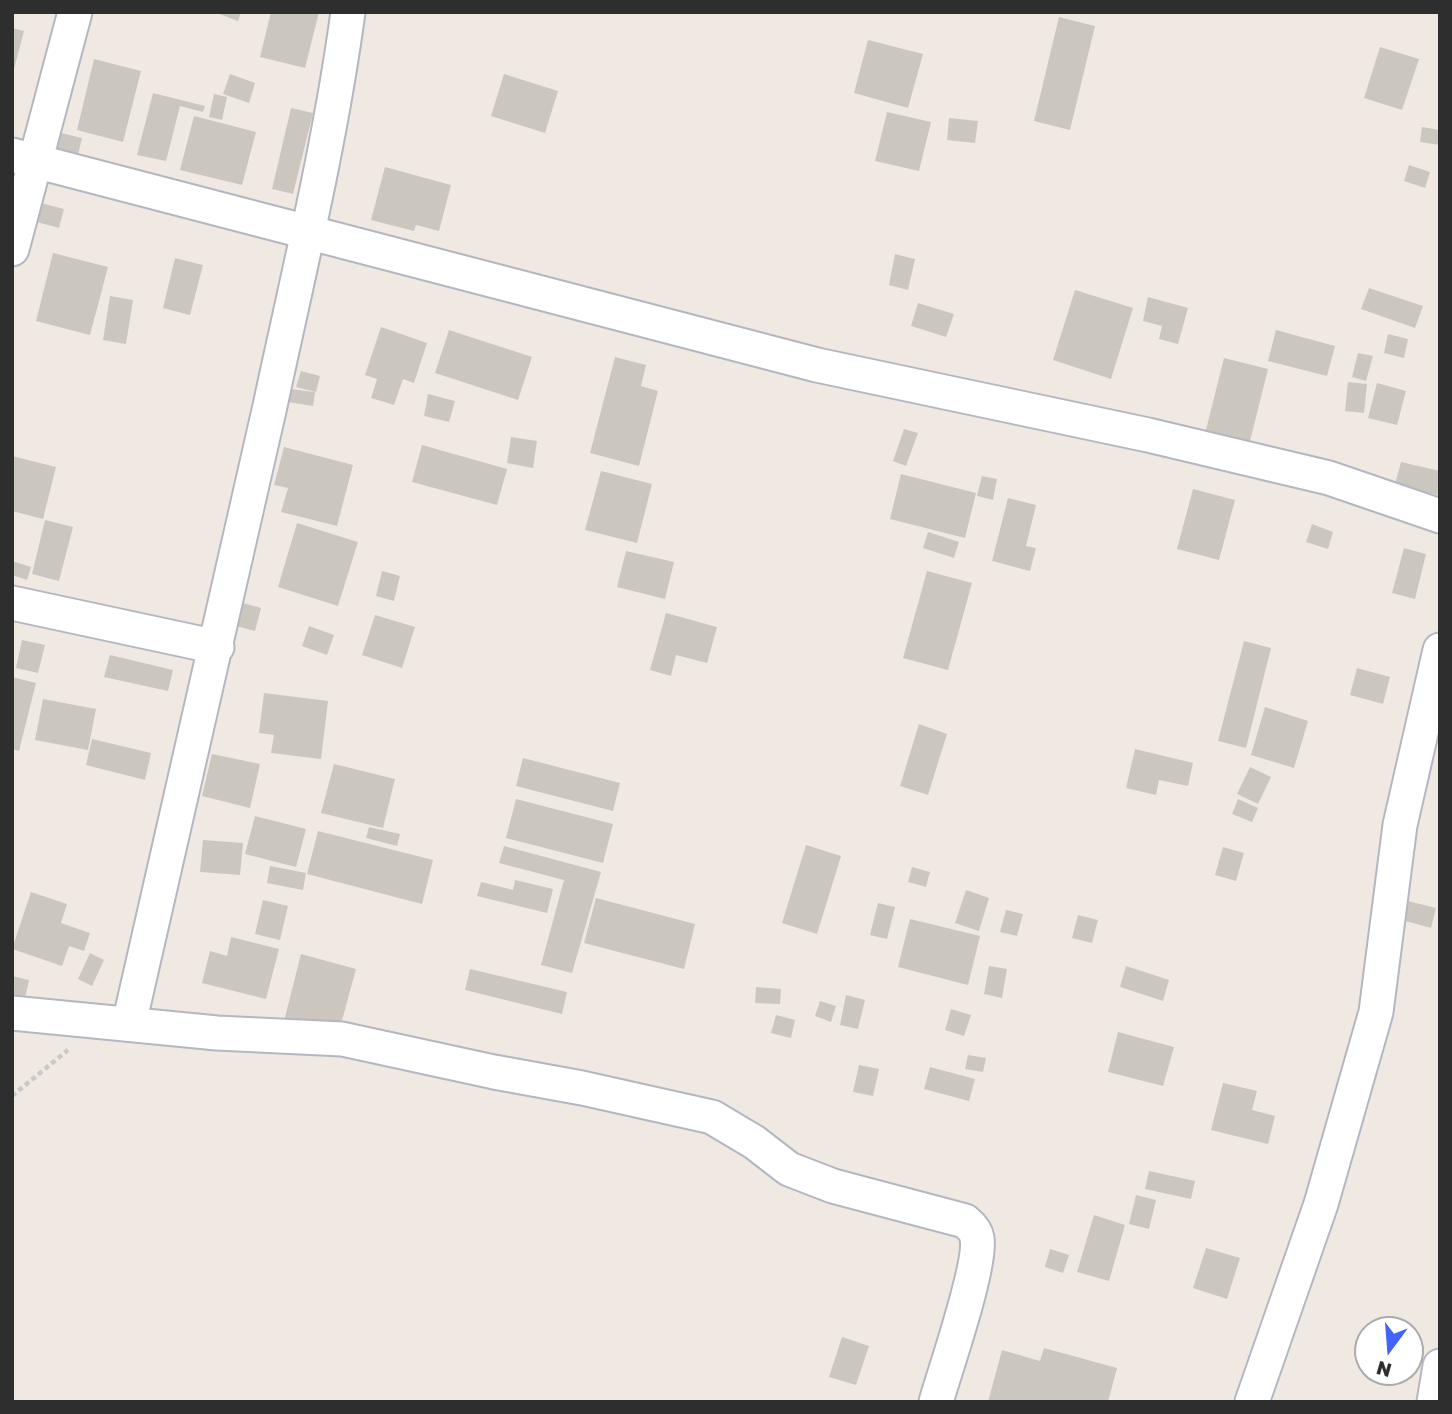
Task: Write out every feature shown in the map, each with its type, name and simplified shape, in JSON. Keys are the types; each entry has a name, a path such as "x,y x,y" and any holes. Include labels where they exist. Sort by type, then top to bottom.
{"street":[{"path":"12,249 24,158 75,12"},
{"path":"129,1024 217,646 308,233 339,80 348,12"},
{"path":"24,158 817,365 1148,435 1329,478 1440,516"},
{"path":"12,603 217,646"},
{"path":"1252,1402 1321,1204 1376,1012 1400,825 1440,650"},
{"path":"12,1013 217,1033 342,1039 712,1117 754,1142 789,1168 833,1186 965,1221 977,1236 977,1244 971,1279 936,1402"},
{"path":"1434,1402 1440,1366"}],"path":[{"path":"12,1096 73,1045"}],"building":[{"path":"214,12 241,12 238,21"},
{"path":"271,12 319,12 305,68 260,57"},
{"path":"1059,17 1095,26 1070,130 1034,121"},
{"path":"12,28 24,31 13,73 12,73"},
{"path":"868,40 923,54 908,108 854,93"},
{"path":"1380,47 1419,59 1402,110 1364,98"},
{"path":"94,59 141,71 123,142 77,130"},
{"path":"230,74 255,83 249,103 223,94"},
{"path":"504,74 558,91 545,133 491,116"},
{"path":"153,93 205,106 203,112 180,106 166,161 137,155"},
{"path":"214,94 227,97 222,120 209,117"},
{"path":"291,108 313,113 293,194 272,189"},
{"path":"887,112 931,122 919,171 875,161"},
{"path":"194,116 256,132 242,185 180,170"},
{"path":"949,118 978,121 975,143 947,140"},
{"path":"1422,127 1440,130 1440,145 1420,142"},
{"path":"53,131 82,138 77,159 48,151"},
{"path":"1409,165 1430,172 1425,188 1404,181"},
{"path":"385,167 451,185 439,231 416,225 414,231 371,220"},
{"path":"37,202 64,209 59,228 33,221"},
{"path":"53,253 108,267 90,335 36,321"},
{"path":"895,254 915,259 908,290 889,285"},
{"path":"175,258 203,265 190,315 163,308"},
{"path":"1369,288 1423,306 1415,328 1361,309"},
{"path":"1075,290 1133,308 1111,379 1053,360"},
{"path":"110,296 133,300 126,344 103,340"},
{"path":"1148,297 1188,308 1178,344 1159,339 1162,326 1143,321"},
{"path":"918,303 954,314 946,337 911,326"},
{"path":"381,327 427,343 414,383 403,379 394,405 371,398 377,379 365,375"},
{"path":"449,330 532,357 518,400 435,373"},
{"path":"1276,330 1335,346 1327,376 1268,361"},
{"path":"1388,334 1408,339 1404,358 1384,353"},
{"path":"1358,353 1373,356 1366,381 1352,377"},
{"path":"615,357 646,365 641,386 658,391 639,466 590,453"},
{"path":"1224,358 1268,369 1250,441 1206,430"},
{"path":"301,371 320,376 316,392 296,387"},
{"path":"1348,382 1367,384 1364,413 1345,411"},
{"path":"1377,383 1406,391 1397,425 1368,418"},
{"path":"290,389 315,392 313,406 288,402"},
{"path":"428,394 455,401 449,422 424,416"},
{"path":"904,429 918,433 906,466 893,461"},
{"path":"511,437 537,441 533,468 507,463"},
{"path":"422,445 507,469 497,505 412,482"},
{"path":"284,447 353,465 337,526 281,512 288,488 274,485"},
{"path":"12,456 56,467 43,519 12,511"},
{"path":"1401,462 1440,471 1438,495 1395,484"},
{"path":"601,471 652,484 637,543 585,530"},
{"path":"901,474 976,493 965,538 890,519"},
{"path":"982,476 997,479 993,500 977,496"},
{"path":"1193,489 1235,500 1219,560 1177,549"},
{"path":"1008,498 1036,505 1026,546 1036,548 1030,571 992,561"},
{"path":"45,520 73,527 59,581 32,574"},
{"path":"297,523 358,542 338,606 278,587"},
{"path":"1312,524 1333,532 1328,549 1306,542"},
{"path":"928,532 959,542 954,558 923,548"},
{"path":"1404,548 1426,554 1415,599 1392,593"},
{"path":"626,551 674,562 665,599 617,587"},
{"path":"12,561 31,567 27,580 12,575"},
{"path":"382,571 400,576 394,601 376,596"},
{"path":"927,571 972,583 948,670 903,658"},
{"path":"243,603 261,608 255,631 236,626"},
{"path":"666,613 717,627 707,663 676,655 671,676 650,670"},
{"path":"375,615 415,627 402,668 362,655"},
{"path":"309,626 334,635 327,655 302,646"},
{"path":"22,640 45,645 38,673 16,668"},
{"path":"1244,641 1271,648 1246,748 1218,741"},
{"path":"110,655 173,670 168,691 104,677"},
{"path":"1357,668 1390,677 1383,704 1350,695"},
{"path":"12,677 36,683 19,751 12,749"},
{"path":"264,693 328,701 321,759 271,753 274,735 259,733"},
{"path":"43,699 96,709 88,750 35,740"},
{"path":"1265,707 1308,721 1294,768 1251,755"},
{"path":"919,724 947,734 928,795 900,786"},
{"path":"92,739 151,753 145,780 86,765"},
{"path":"1135,749 1193,763 1188,786 1159,780 1156,795 1126,788"},
{"path":"212,754 260,764 250,808 202,796"},
{"path":"523,758 620,783 613,811 516,786"},
{"path":"334,764 395,779 383,828 321,813"},
{"path":"1250,767 1271,777 1258,804 1237,794"},
{"path":"516,799 613,824 603,863 506,838"},
{"path":"1238,799 1258,808 1252,822 1232,814"},
{"path":"255,816 306,829 296,867 245,854"},
{"path":"369,827 400,834 397,846 366,838"},
{"path":"318,831 433,860 422,904 307,874"},
{"path":"203,840 243,843 240,875 200,872"},
{"path":"806,845 841,856 817,934 782,923"},
{"path":"504,846 601,872 572,973 541,965 564,880 499,863"},
{"path":"1223,847 1244,853 1236,881 1215,875"},
{"path":"270,866 306,873 303,890 267,883"},
{"path":"912,867 930,872 926,887 908,882"},
{"path":"515,880 553,889 547,913 477,896 481,882 513,890"},
{"path":"966,890 989,898 979,931 955,923"},
{"path":"31,892 67,904 61,923 90,933 84,951 69,946 62,966 12,949"},
{"path":"596,898 695,924 684,969 584,943"},
{"path":"1396,898 1436,908 1431,928 1391,917"},
{"path":"263,900 288,906 280,940 255,934"},
{"path":"878,903 895,907 887,939 870,935"},
{"path":"1006,910 1023,914 1017,936 1000,932"},
{"path":"1078,915 1098,920 1092,943 1072,938"},
{"path":"910,919 980,936 968,985 898,967"},
{"path":"231,937 279,949 266,999 202,983 210,951 227,956"},
{"path":"90,953 104,960 92,986 78,979"},
{"path":"301,954 356,969 337,1039 283,1025"},
{"path":"989,966 1007,969 1002,998 984,994"},
{"path":"1126,966 1169,980 1163,1001 1120,987"},
{"path":"470,969 567,992 562,1014 465,990"},
{"path":"12,976 29,980 25,998 12,995"},
{"path":"756,987 781,989 780,1004 755,1003"},
{"path":"846,995 865,1000 858,1029 840,1025"},
{"path":"820,1001 836,1006 831,1022 815,1016"},
{"path":"951,1009 971,1015 964,1036 945,1030"},
{"path":"776,1015 795,1020 791,1038 771,1033"},
{"path":"1118,1032 1174,1047 1163,1086 1108,1072"},
{"path":"968,1055 986,1058 983,1072 965,1069"},
{"path":"859,1065 879,1069 873,1096 853,1092"},
{"path":"930,1067 975,1079 969,1101 924,1089"},
{"path":"1223,1083 1257,1091 1252,1110 1275,1116 1268,1144 1211,1130"},
{"path":"1149,1171 1195,1181 1191,1199 1145,1189"},
{"path":"1136,1195 1156,1200 1149,1229 1129,1224"},
{"path":"1094,1215 1125,1225 1109,1281 1077,1272"},
{"path":"1206,1248 1240,1258 1227,1299 1193,1288"},
{"path":"1050,1249 1069,1255 1063,1273 1045,1267"},
{"path":"842,1337 869,1346 856,1385 829,1377"},
{"path":"1044,1348 1117,1368 1108,1402 988,1402 1002,1350 1040,1361"}]}
